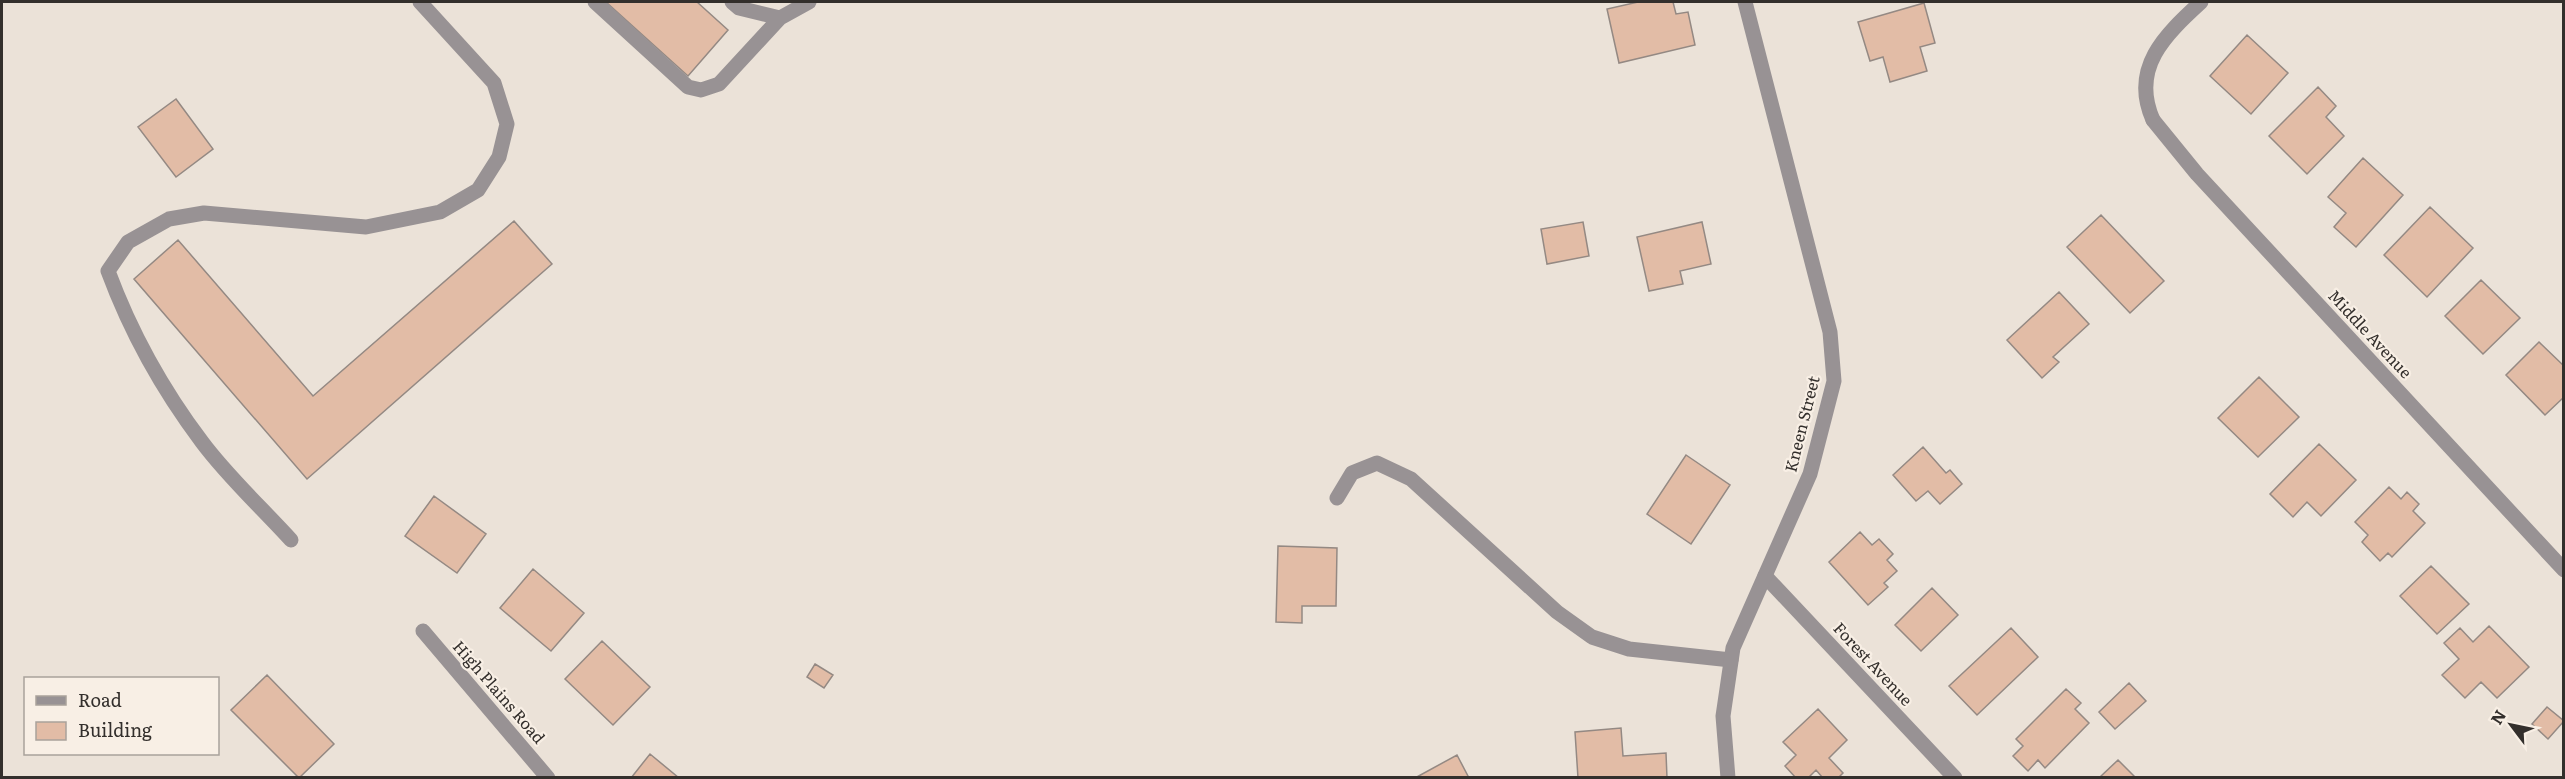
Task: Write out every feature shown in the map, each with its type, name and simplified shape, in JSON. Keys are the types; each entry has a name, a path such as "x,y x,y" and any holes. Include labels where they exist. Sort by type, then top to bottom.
{"street":[{"path":"291,540 203,443 159,380 124,314 108,271 128,242 168,219 204,213 366,226 440,212 478,190 499,157 507,124 494,83 420,2"},
{"path":"594,2 688,87 701,90 719,84 780,18 809,2"},
{"path":"732,2 739,8 780,18"},
{"name":"Kneen Street","path":"1728,777 1723,716 1733,648 1810,474 1833,381 1830,332 1745,2"},
{"name":"Middle Avenue","path":"2201,2 2169,31 2155,52 2145,82 2146,104 2153,120 2197,174 2564,570"},
{"path":"1336,498 1352,472 1377,462 1411,479 1557,612 1592,637 1629,650 1731,660"},
{"name":"Forest Avenue","path":"1765,576 1955,777"},
{"name":"High Plains Road","path":"423,631 548,777"}],"building":[{"path":"606,2 697,2 728,30 688,76"},
{"path":"1638,2 1673,2 1676,14 1688,12 1695,45 1619,63 1607,9"},
{"path":"1924,3 1935,43 1920,47 1927,71 1890,82 1883,57 1870,61 1858,22"},
{"path":"2247,35 2288,73 2251,114 2210,76"},
{"path":"2318,87 2336,106 2326,117 2344,136 2307,174 2269,136"},
{"path":"176,99 213,149 176,177 138,127"},
{"path":"2363,158 2403,195 2356,247 2334,227 2346,213 2328,197"},
{"path":"2430,207 2473,248 2427,297 2384,255"},
{"path":"2101,215 2164,281 2130,313 2067,247"},
{"path":"514,221 552,264 307,479 134,279 178,240 313,396"},
{"path":"1583,222 1589,256 1547,264 1541,229"},
{"path":"1702,222 1711,264 1680,271 1683,284 1649,291 1637,237"},
{"path":"2481,280 2520,318 2483,354 2445,316"},
{"path":"2059,292 2089,324 2053,357 2059,362 2042,378 2007,340"},
{"path":"2539,342 2564,366 2564,397 2545,415 2506,375"},
{"path":"2259,377 2299,417 2258,457 2218,418"},
{"path":"2319,444 2356,480 2321,516 2307,502 2293,517 2270,494"},
{"path":"1923,447 1946,473 1950,470 1962,484 1940,504 1928,491 1916,501 1893,475"},
{"path":"1686,455 1730,485 1691,544 1647,514"},
{"path":"2389,487 2401,499 2407,492 2419,504 2413,511 2425,523 2392,557 2388,553 2380,561 2362,542 2368,535 2355,522"},
{"path":"434,496 486,534 457,573 405,536"},
{"path":"1860,532 1872,545 1879,539 1893,554 1887,560 1897,571 1884,583 1888,587 1868,605 1829,562"},
{"path":"1278,546 1337,548 1336,606 1302,606 1302,623 1276,622"},
{"path":"2431,566 2469,604 2437,634 2400,596"},
{"path":"533,569 584,613 551,651 500,608"},
{"path":"1932,588 1958,615 1921,651 1895,625"},
{"path":"2489,626 2529,667 2497,698 2481,682 2465,698 2442,675 2459,659 2444,643 2460,628 2473,642"},
{"path":"2011,628 2038,657 1977,715 1949,686"},
{"path":"602,641 650,687 613,725 565,679"},
{"path":"815,664 833,675 824,688 807,677"},
{"path":"267,675 334,744 299,778 231,710"},
{"path":"2129,683 2146,701 2115,729 2099,712"},
{"path":"2066,689 2081,703 2075,709 2089,723 2045,768 2038,760 2028,771 2013,756 2023,746 2016,739"},
{"path":"2547,707 2564,721 2548,739 2532,724"},
{"path":"1818,709 1847,740 1829,758 1843,773 1838,778 1823,778 1816,770 1808,778 1796,778 1785,766 1796,755 1783,742"},
{"path":"1621,728 1623,756 1666,753 1667,778 1578,778 1575,732"},
{"path":"650,754 679,778 631,778"},
{"path":"1457,755 1469,778 1415,778"},
{"path":"2118,760 2135,777 2099,778"}]}
